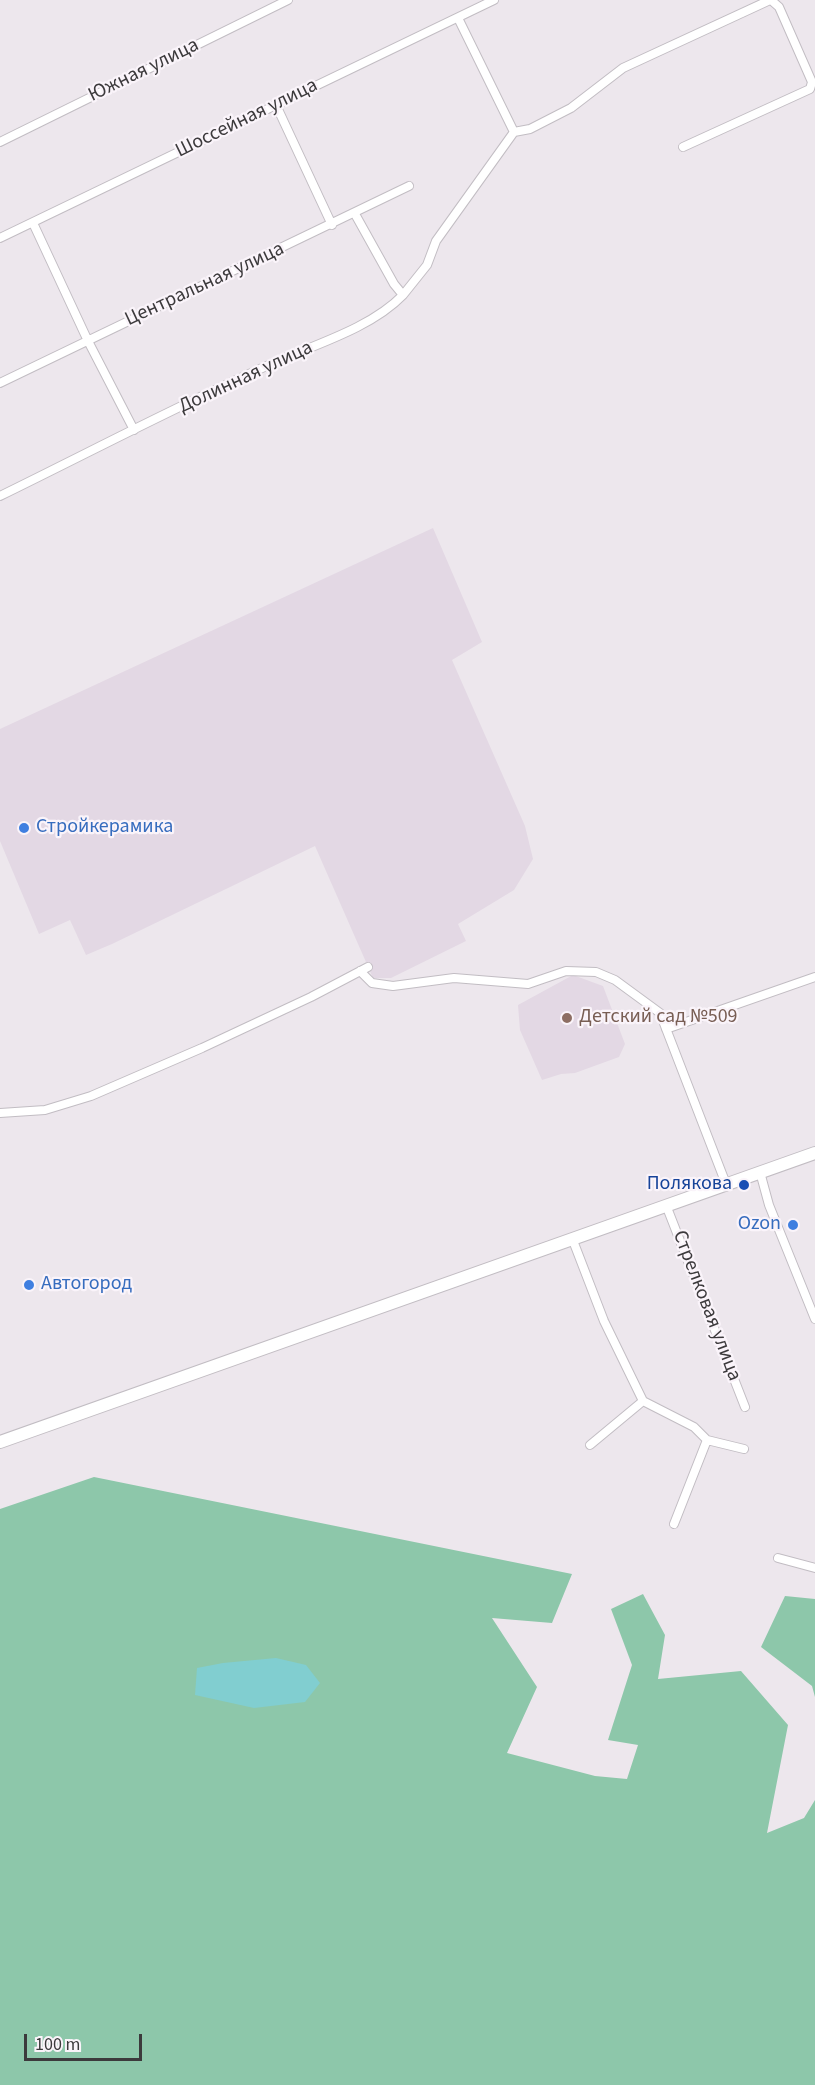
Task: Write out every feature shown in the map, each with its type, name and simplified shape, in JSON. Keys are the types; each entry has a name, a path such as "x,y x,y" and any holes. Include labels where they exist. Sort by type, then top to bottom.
{"street":[{"name":"Южная улица","path":"0,142 288,0"},
{"name":"Шоссейная улица","path":"0,238 494,0"},
{"path":"458,18 514,132 530,129 571,108 623,68 771,0 779,7 812,82 810,89 683,147"},
{"path":"276,105 332,225"},
{"name":"Долинная улица","path":"0,496 271,364 343,333 394,304 427,265 436,242 514,132"},
{"name":"Центральная улица","path":"0,383 409,186"},
{"path":"355,214 394,284 403,295"},
{"path":"33,223 88,340 134,430"},
{"path":"0,1113 45,1110 91,1096 311,997 364,969 372,983 393,986 454,978 528,984 566,971 596,972 615,980 660,1013 726,1184"},
{"path":"666,1029 815,976"},
{"path":"0,1442 815,1153"},
{"path":"760,1172 770,1205 815,1319"},
{"name":"Стрелковая улица","path":"666,1205 745,1407"},
{"path":"572,1238 604,1321 643,1401 694,1427 707,1440 744,1449"},
{"path":"591,1445 643,1401"},
{"path":"674,1524 707,1440"},
{"path":"778,1558 815,1568"}],"shaded area":[{"path":"433,528 482,642 452,660 525,826 533,859 514,890 458,924 466,941 391,978 373,978 315,846 86,955 70,920 39,934 0,841 0,729"},
{"name":"Детский сад №509","path":"573,975 603,986 625,1044 619,1057 575,1073 561,1074 542,1080 520,1030 518,1005"}],"green space":[{"path":"94,1477 572,1574 552,1623 492,1618 537,1687 507,1753 595,1776 627,1779 638,1745 608,1740 632,1665 611,1609 643,1594 665,1635 658,1679 741,1671 788,1725 767,1833 804,1818 815,1800 815,2085 0,2085 0,1509"},
{"path":"785,1596 815,1599 815,1697 812,1686 761,1647"}],"water":[{"path":"276,1658 306,1665 320,1683 305,1702 254,1708 195,1695 197,1668"}],"place":[{"name":"Стройкерамика","path":"24,828"},
{"name":"Детский сад №509","path":"567,1018"},
{"name":"Полякова","path":"744,1185"},
{"name":"Ozon","path":"793,1225"},
{"name":"Автогород","path":"29,1285"}]}
